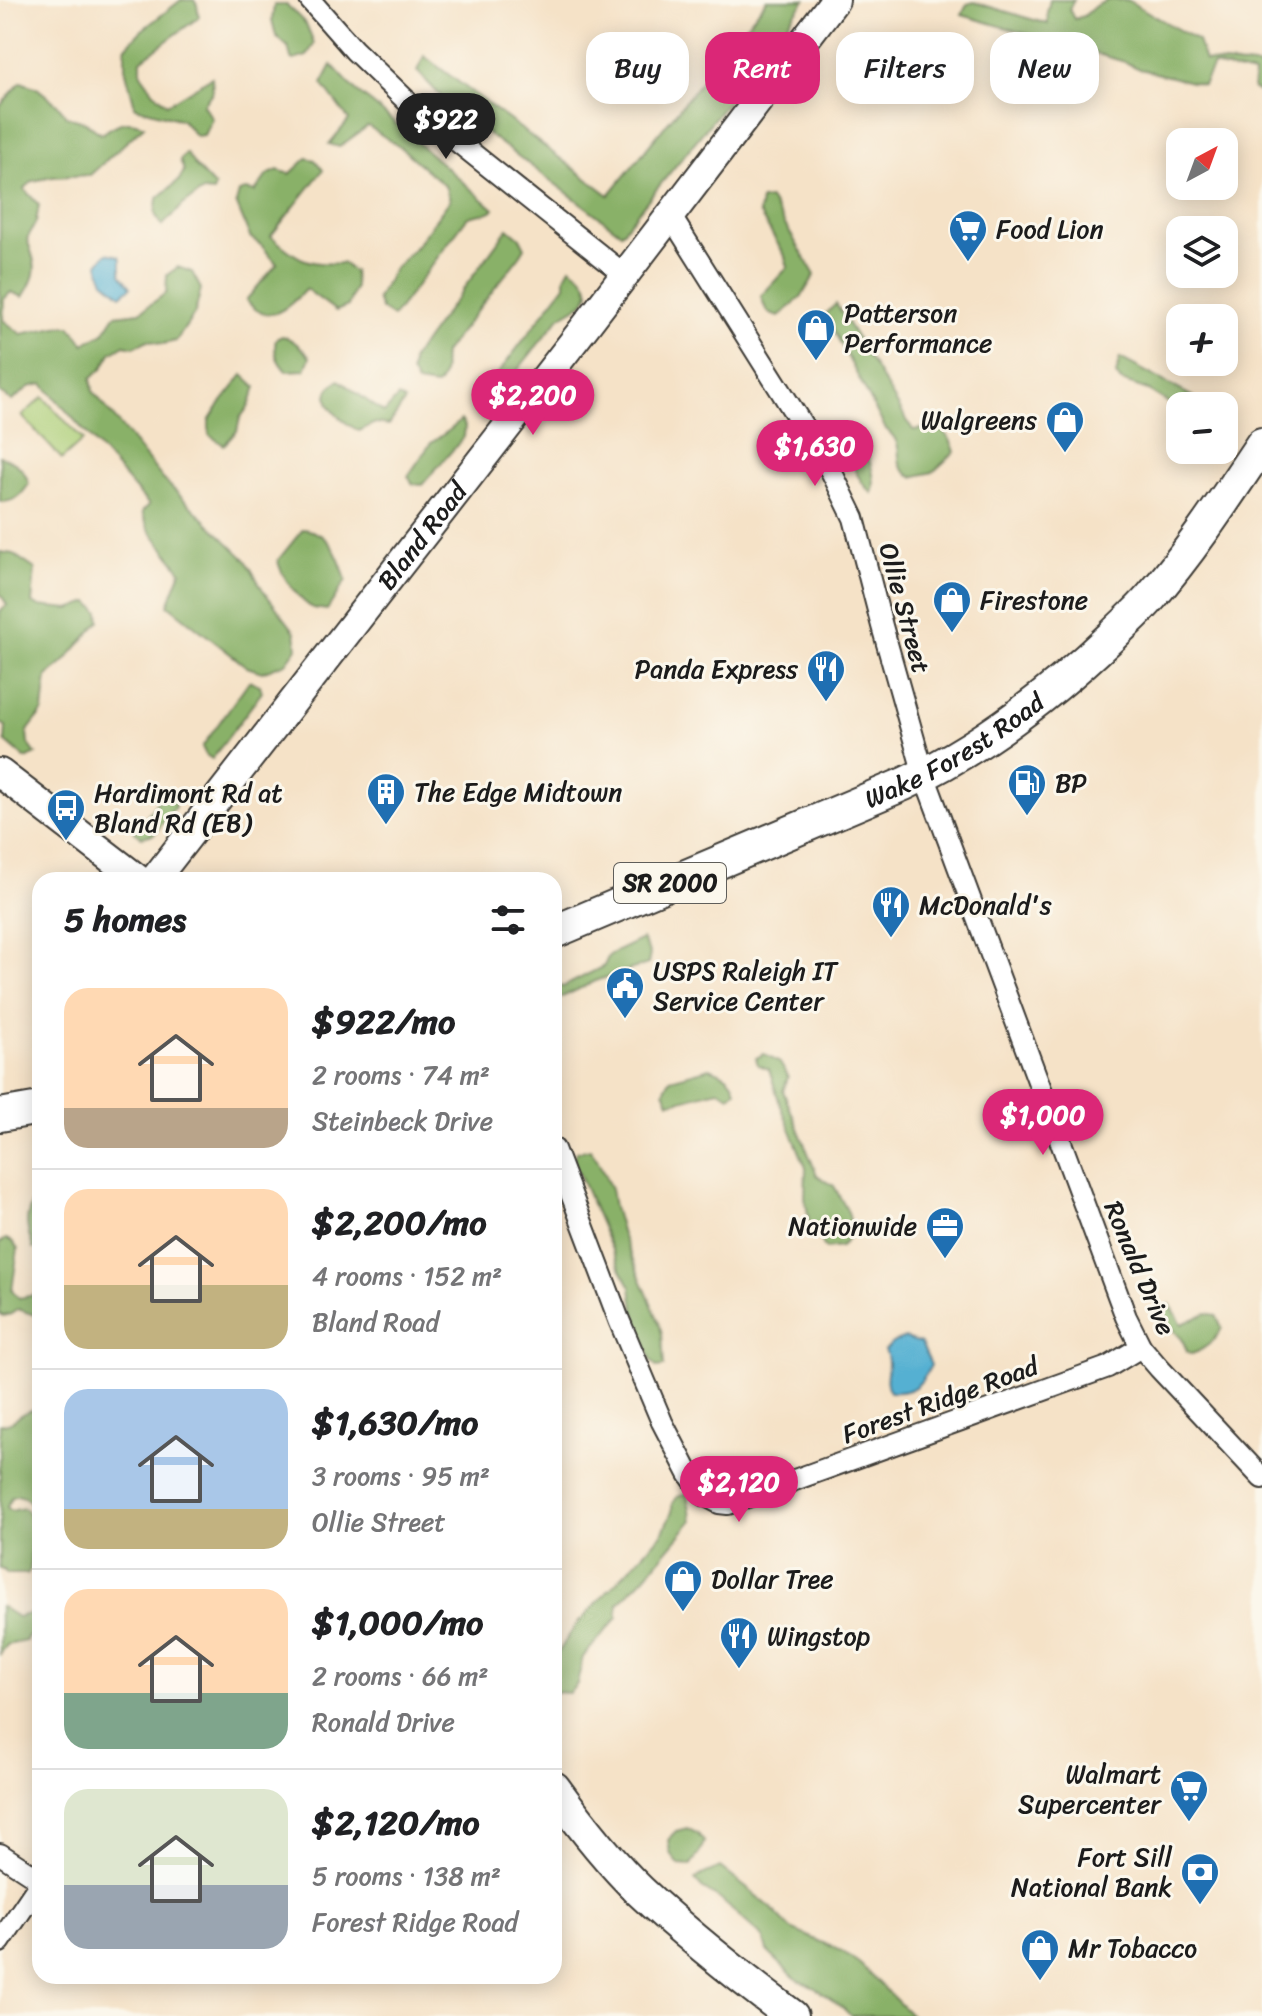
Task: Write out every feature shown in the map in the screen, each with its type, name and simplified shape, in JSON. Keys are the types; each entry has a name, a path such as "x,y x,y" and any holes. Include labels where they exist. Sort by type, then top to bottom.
{"main road":[{"name":"Wake Forest Road","path":"562,929 924,775 976,744 1050,691 1150,599 1191,547 1262,444"},
{"path":"0,1115 32,1109"},
{"path":"562,1799 640,1891 792,2016"}],"street":[{"path":"310,0 409,103 625,275"},
{"name":"Bland Road","path":"160,872 835,0"},
{"name":"Ollie Street","path":"670,215 806,430 850,509 924,775"},
{"path":"0,773 129,872"},
{"name":"Ronald Drive","path":"924,775 1126,1317 1141,1347 1262,1478"},
{"name":"Forest Ridge Road","path":"562,1170 662,1422 689,1474 704,1495 719,1503 728,1504 1108,1367 1141,1347"},
{"path":"0,1854 32,1876"},
{"path":"0,1942 32,1893"}],"green space":[{"path":"181,0 194,0 199,17 141,60 141,74 167,104 212,77 213,91 203,105 212,118 204,135 196,136 182,120 135,107 125,68 125,48 141,31"},
{"path":"767,0 805,0 781,32 741,32"},
{"path":"1050,0 1074,0 1069,9 1074,19 1108,0 1127,0 1198,41 1205,61 1262,67 1262,93 1253,89 1254,74 1213,65 1203,85 1099,55 1099,32 1021,32 962,15 967,4 974,2 1048,24"},
{"path":"274,5 287,5 306,24 314,44 307,56 294,60 288,47 276,36 272,20"},
{"path":"424,56 609,195 683,104 689,104 689,96 705,77 705,104 726,104 621,233 448,104 417,71"},
{"path":"332,65 356,91 494,209 467,218 393,317 381,309 377,299 393,270 416,246 450,200 445,186 401,148 368,126 339,147 329,144 349,120 322,84"},
{"path":"21,82 37,88 67,117 85,122 101,134 126,122 144,126 90,175 33,181 24,189 39,205 36,222 27,239 35,268 23,297 11,292 4,299 3,320 21,334 70,326 84,344 103,333 115,315 140,312 166,293 167,275 178,267 192,272 201,289 195,313 176,341 163,344 148,340 134,347 124,345 111,353 102,369 91,378 93,391 163,479 246,560 263,590 295,632 297,648 286,663 262,672 247,667 168,605 181,571 148,528 142,512 149,505 43,384 29,387 12,401 0,393 0,106"},
{"path":"186,153 215,187 213,192 203,191 184,204 162,226 155,214 157,199 179,180 184,171 180,160"},
{"path":"307,158 315,160 323,170 271,236 288,250 312,262 343,263 354,272 355,287 348,306 336,311 306,289 284,309 270,314 262,313 246,300 277,264 250,237 236,203 239,192 255,192 267,175 278,170 290,174"},
{"path":"770,199 815,275 801,297 779,317 767,310 761,296 788,267 784,254 759,213 761,200"},
{"path":"508,228 520,238 525,248 444,353 443,375 436,386 417,383 411,372 412,359"},
{"path":"570,267 584,278 589,294 583,303 560,317 497,396 490,393 491,383 565,285 565,276"},
{"path":"836,304 913,430 935,429 949,437 955,452 933,472 912,477 902,468 895,439 885,428 825,314"},
{"path":"282,336 294,341 310,357 305,370 286,371 280,364 275,344 276,339"},
{"path":"1120,357 1184,392 1166,392 1166,401 1148,390 1121,381 1116,375"},
{"path":"243,375 256,387 237,431 224,445 209,435 209,421"},
{"path":"339,380 384,413 398,397 405,401 389,425 375,423 359,431 337,415 328,401 327,394"},
{"path":"43,397 83,440 62,459 22,416"},
{"path":"461,420 465,426 464,437 422,485 413,484 408,476 431,443"},
{"path":"856,431 872,470 872,493 857,475 845,444 844,437"},
{"path":"0,456 19,466 29,484 17,498 5,502 0,502"},
{"path":"303,529 327,540 346,580 327,610 313,608 302,600 279,566 278,560"},
{"path":"0,552 13,554 35,569 32,603 70,609 89,602 99,612 100,621 63,663 47,676 43,711 27,732 28,743 36,754 26,759 5,741 6,726 0,723 0,611 7,605 0,593"},
{"path":"249,681 260,685 262,692 212,759 202,747"},
{"path":"165,792 173,798 175,807 154,834 142,837 134,832"},
{"path":"642,939 650,954 648,964 598,980 562,997 562,987 604,966 609,955"},
{"path":"764,1054 780,1063 788,1077 783,1091 817,1175 834,1186 848,1212 853,1232 841,1247 826,1249 810,1226 805,1198 806,1168 769,1069 758,1065 756,1058"},
{"path":"710,1068 730,1079 736,1091 729,1096 720,1090 669,1102 664,1091 670,1079"},
{"path":"590,1149 611,1189 622,1235 658,1319 664,1366 657,1367 651,1360 634,1310 631,1287 573,1160 576,1152"},
{"path":"32,1201 32,1246 28,1232"},
{"path":"6,1239 18,1249 12,1290 19,1298 32,1296 32,1314 18,1309 4,1316 0,1314 0,1243"},
{"path":"1170,1304 1182,1324 1207,1313 1216,1315 1222,1328 1210,1344 1192,1354 1164,1320 1163,1310"},
{"path":"32,1410 32,1506 26,1498 17,1496 12,1497 7,1507 11,1511 23,1508 32,1521 30,1570 27,1574 7,1574 0,1569 0,1424"},
{"path":"687,1493 692,1521 618,1604 618,1617 583,1657 577,1684 569,1693 562,1693 562,1646 575,1626 662,1534 672,1512 672,1504 678,1496"},
{"path":"0,1606 17,1617 32,1613 32,1634 26,1641 7,1645 0,1654"},
{"path":"687,1828 704,1842 690,1866 679,1865 670,1853 668,1840 676,1831"},
{"path":"720,1867 769,1906 791,1929 842,1951 860,1964 912,2016 851,2016 815,1988 797,1980 767,1951 763,1937 695,1880"}],"water":[{"path":"107,253 119,256 121,274 131,287 121,295 104,281 98,264"},
{"path":"905,1338 921,1343 931,1365 916,1386 890,1392 885,1350 892,1343"}],"place":[{"name":"Food Lion","path":"968,263"},
{"name":"Patterson Performance","path":"816,362"},
{"name":"Walgreens","path":"1065,454"},
{"name":"Firestone","path":"952,634"},
{"name":"Panda Express","path":"826,703"},
{"name":"BP","path":"1027,817"},
{"name":"The Edge Midtown","path":"386,826"},
{"name":"Hardimont Rd at Bland Rd (EB)","path":"66,842"},
{"name":"McDonald's","path":"891,939"},
{"name":"USPS Raleigh IT Service Center","path":"625,1020"},
{"name":"Nationwide","path":"945,1260"},
{"name":"Dollar Tree","path":"683,1613"},
{"name":"Wingstop","path":"739,1670"},
{"name":"Walmart Supercenter","path":"1189,1823"},
{"name":"Fort Sill National Bank","path":"1200,1906"},
{"name":"Mr Tobacco","path":"1040,1982"}]}
